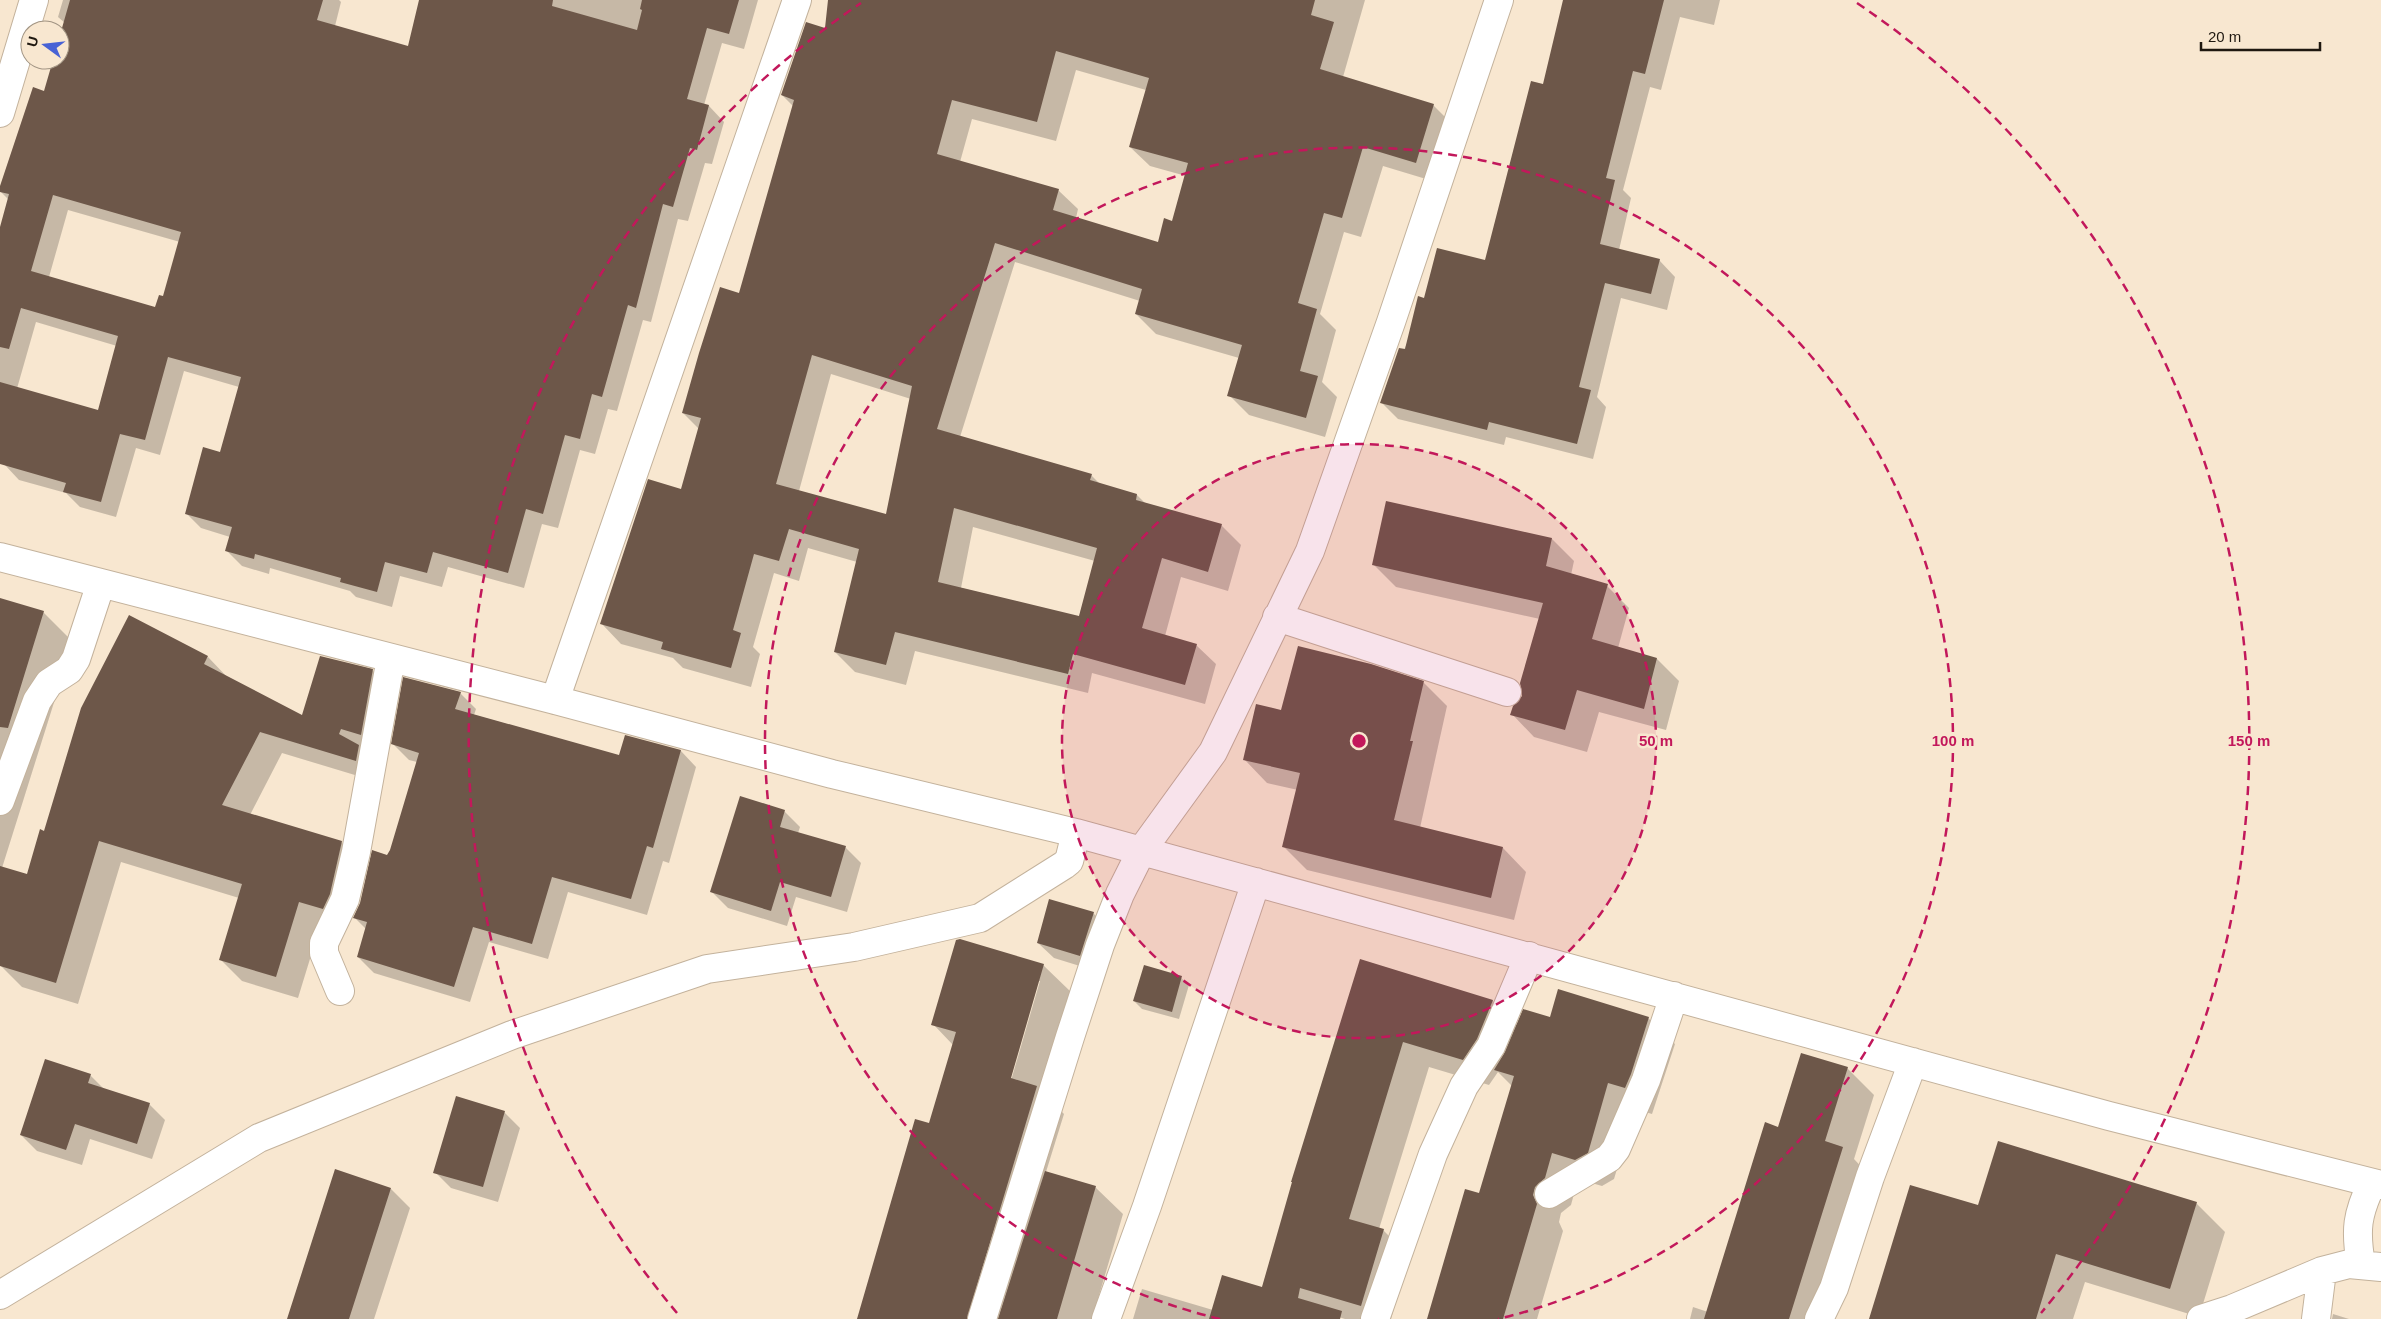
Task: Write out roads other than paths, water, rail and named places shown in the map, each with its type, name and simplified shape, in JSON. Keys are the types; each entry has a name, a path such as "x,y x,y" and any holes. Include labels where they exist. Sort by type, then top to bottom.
{"street":[{"path":"0,113 34,0"},
{"path":"555,700 797,0"},
{"path":"982,1319 1100,945 1120,894 1142,850 1213,752 1310,551 1391,322 1499,0"},
{"path":"0,557 555,700 832,774 1142,850 2109,1116 2377,1184 2365,1198 2357,1229 2371,1266 2349,1264 2322,1271 2232,1309 2201,1319"},
{"path":"0,801 37,701 49,683 69,670 76,659 102,583"},
{"path":"1277,618 1507,692"},
{"path":"340,990 324,953 324,944 345,899 356,852 391,658"},
{"path":"0,1295 258,1138 512,1035 707,969 854,947 980,918 1064,865 1069,860 1076,833"},
{"path":"1106,1319 1147,1206 1256,882"},
{"path":"1375,1319 1433,1154 1464,1086 1491,1046 1529,956"},
{"path":"1549,1194 1609,1158 1616,1149 1646,1080 1674,996"},
{"path":"1819,1319 1834,1288 1870,1177 1913,1062"},
{"path":"2316,1319 2322,1271"}]}
